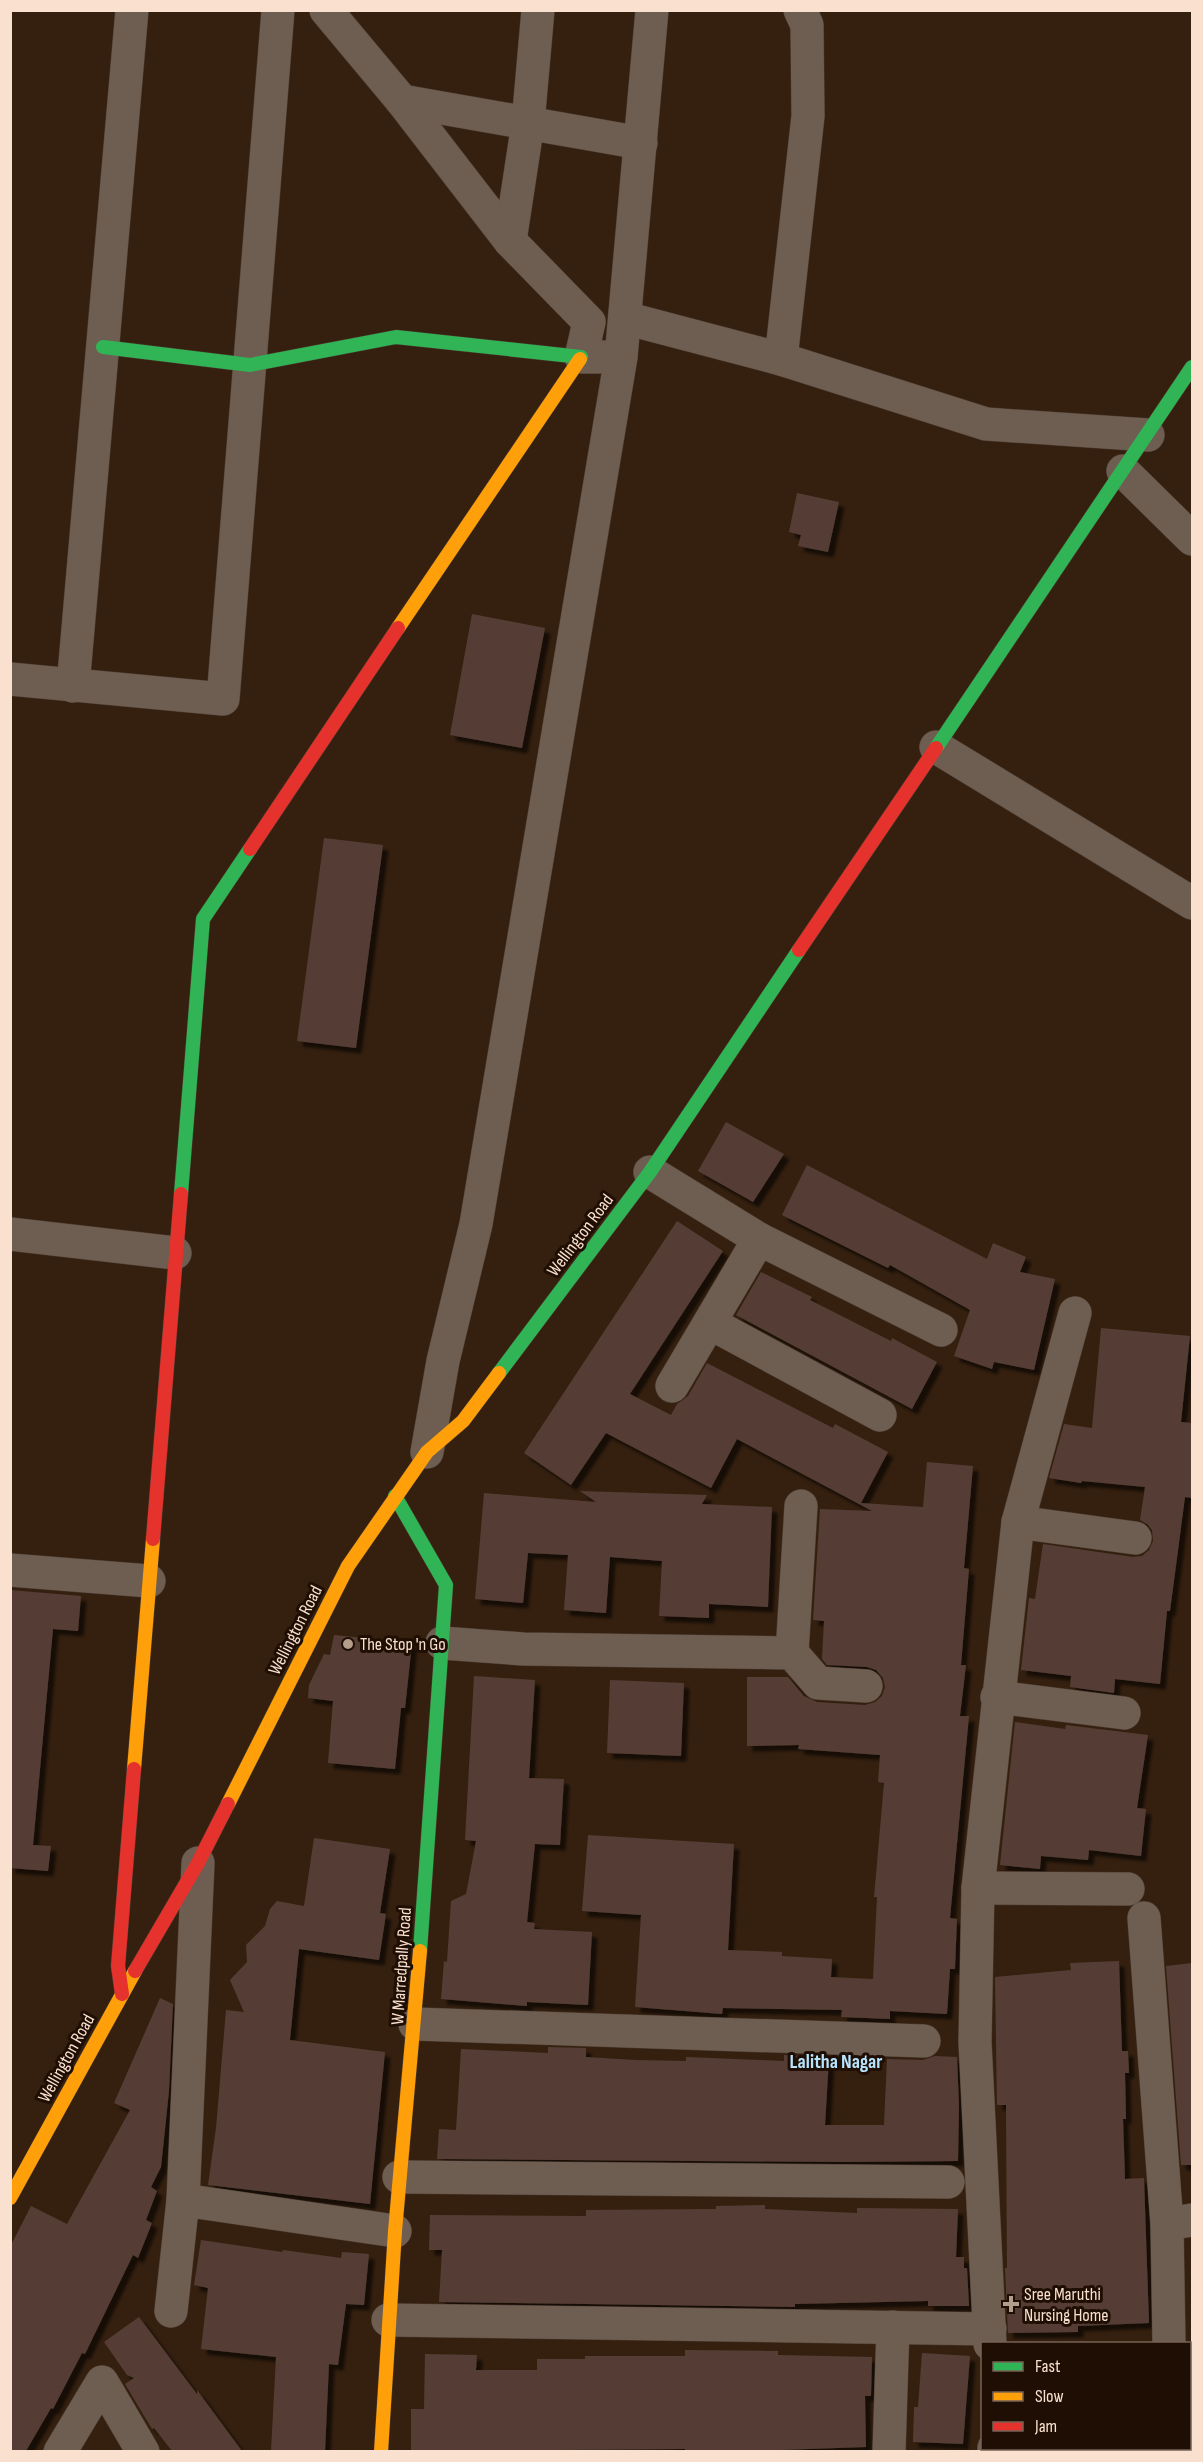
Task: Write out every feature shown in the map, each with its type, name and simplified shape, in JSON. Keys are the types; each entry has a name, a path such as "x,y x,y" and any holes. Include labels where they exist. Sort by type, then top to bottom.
{"main road":[{"path":"103,347 250,365 396,337 581,357 203,919 118,1966 122,1994"},
{"name":"Wellington Road","path":"10,2198 19,2157 122,1994 198,1863 348,1566 427,1452 463,1421 650,1172 1192,367"},
{"name":"W Marredpally Road","path":"381,2451 388,2320 399,2177 415,2024 446,1585 395,1496"}],"street":[{"path":"73,686 132,10"},
{"path":"10,679 224,699 278,10"},
{"path":"326,10 402,101 510,241 589,322 581,357 621,357"},
{"path":"510,241 528,123 538,10"},
{"path":"427,1452 443,1361 478,1213 621,357 652,10"},
{"path":"781,359 808,116 807,25 800,10"},
{"path":"402,101 641,143"},
{"path":"624,318 781,359 986,424 1148,435"},
{"path":"1123,471 1192,539"},
{"path":"936,747 1192,903"},
{"path":"650,1172 759,1239 941,1330"},
{"path":"10,1233 175,1253"},
{"path":"672,1386 759,1239"},
{"path":"388,2320 893,2327 990,2336 975,2042 978,1888 1018,1522 1075,1313"},
{"path":"710,1323 880,1415"},
{"path":"801,1506 792,1653 818,1683 866,1686"},
{"path":"1018,1522 1135,1538"},
{"path":"10,1570 149,1581"},
{"path":"442,1643 523,1649 792,1653"},
{"path":"998,1697 1124,1713"},
{"path":"171,2310 183,2200 198,1863"},
{"path":"978,1888 1128,1889"},
{"path":"1144,1918 1180,2222 1169,2342"},
{"path":"415,2024 924,2041"},
{"path":"399,2177 948,2182"},
{"path":"183,2200 395,2231"},
{"path":"889,2451 893,2327"},
{"path":"60,2451 102,2382 144,2451"}],"building":[{"path":"797,493 839,502 828,552 798,546 801,535 789,532"},
{"path":"472,614 545,628 522,748 450,735"},
{"path":"324,838 383,845 356,1048 297,1041"},
{"path":"726,1122 784,1154 753,1202 698,1171"},
{"path":"807,1165 987,1259 993,1243 1026,1257 1020,1272 1055,1279 1034,1370 994,1362 992,1369 954,1356 970,1310 890,1265 888,1268 782,1215"},
{"path":"677,1221 723,1251 630,1394 671,1415 677,1404 688,1396 707,1363 833,1428 835,1424 888,1452 861,1503 923,1507 927,1462 973,1466 964,1568 969,1569 961,1665 966,1665 960,1716 969,1716 950,1918 957,1919 955,1969 950,1969 947,2014 890,2011 890,2019 841,2017 842,2010 723,2008 722,2014 635,2007 641,1915 582,1911 588,1835 734,1844 728,1950 782,1952 782,1956 832,1959 831,1977 873,1979 877,1897 874,1897 884,1783 878,1782 880,1755 798,1749 799,1745 747,1746 747,1677 788,1677 804,1696 817,1702 865,1705 875,1702 882,1696 885,1687 883,1678 876,1670 867,1667 827,1665 822,1659 824,1621 813,1620 820,1509 872,1511 737,1439 711,1488 606,1433 571,1485 524,1453"},
{"path":"761,1272 812,1297 810,1300 891,1341 892,1338 937,1362 912,1409 736,1315"},
{"path":"1101,1328 1190,1336 1181,1422 1192,1423 1192,1498 1185,1497 1170,1611 1167,1611 1160,1684 1115,1679 1114,1693 1070,1687 1071,1676 1021,1670 1029,1598 1035,1599 1043,1544 1133,1557 1142,1556 1149,1550 1153,1541 1152,1530 1140,1520 1145,1487 1082,1481 1081,1483 1049,1478 1064,1424 1092,1428"},
{"path":"580,1491 707,1495 702,1504 772,1507 768,1607 709,1604 709,1618 659,1616 662,1561 610,1557 606,1613 564,1610 568,1555 528,1553 523,1603 475,1599 484,1493 596,1502"},
{"path":"10,1590 81,1596 78,1631 53,1629 33,1845 51,1846 48,1871 10,1868"},
{"path":"334,1635 412,1643 405,1708 401,1708 395,1769 328,1763 333,1701 308,1698 309,1685 324,1654 330,1655"},
{"path":"474,1676 535,1680 529,1778 564,1779 560,1845 535,1844 527,1922 535,1923 534,1929 592,1932 588,2005 527,2002 527,2006 441,1999 444,1961 447,1962 451,1901 466,1894 476,1841 465,1840"},
{"path":"610,1680 684,1683 681,1756 607,1753"},
{"path":"1015,1722 1065,1729 1066,1725 1148,1735 1137,1808 1146,1809 1141,1856 1089,1850 1088,1860 1041,1856 1040,1869 1000,1865"},
{"path":"314,1838 390,1849 380,1913 386,1914 379,1960 299,1949 290,2040 385,2052 370,2204 208,2185 216,2128 226,2010 244,2012 230,1980 247,1962 246,1945 265,1926 270,1909 277,1901 304,1906"},
{"path":"1119,1961 1122,2051 1128,2051 1129,2073 1125,2073 1126,2119 1123,2119 1125,2179 1144,2178 1149,2323 1078,2326 1078,2332 1008,2333 1005,2268 1007,2268 1006,2105 997,2105 995,1977 1071,1970 1070,1963"},
{"path":"1192,1963 1192,2165 1181,2165 1166,1966"},
{"path":"160,1998 173,2004 169,2091 161,2167 151,2187 157,2191 146,2220 152,2223 138,2258 133,2255 85,2354 82,2353 53,2409 51,2408 26,2451 10,2451 10,2247 31,2206 67,2224 130,2110 114,2103"},
{"path":"548,2047 586,2048 586,2057 635,2060 686,2061 686,2057 784,2061 784,2055 829,2058 825,2125 884,2125 887,2059 923,2060 935,2056 957,2057 958,2161 437,2159 439,2129 456,2130 461,2049 548,2053"},
{"path":"765,2205 765,2209 857,2213 857,2208 958,2209 956,2257 964,2257 964,2268 967,2268 969,2306 928,2306 928,2301 795,2304 795,2307 439,2302 442,2250 429,2250 430,2215 586,2216 586,2210 716,2209 716,2206"},
{"path":"201,2240 341,2258 342,2252 369,2254 364,2305 346,2304 338,2365 329,2364 325,2451 271,2451 276,2357 201,2349 208,2288 194,2285"},
{"path":"139,2317 242,2451 172,2451 154,2428 152,2429 125,2384 134,2378 127,2375 104,2342"},
{"path":"685,2350 778,2351 778,2355 872,2357 871,2396 865,2396 866,2447 780,2451 685,2451 685,2449 411,2451 411,2409 424,2409 425,2354 477,2355 476,2370 537,2370 537,2359 585,2359 585,2356 685,2356"},
{"path":"922,2353 970,2356 963,2444 913,2442 914,2407 918,2407"}],"traffic: fast":[{"path":"103,347 250,365 396,337 581,357 580,359"},
{"path":"936,748 1192,367"},
{"path":"181,1194 203,919 250,849"},
{"path":"499,1373 650,1172 799,950"},
{"path":"395,1496 446,1585 420,1951"}],"traffic: slow":[{"path":"398,628 580,359"},
{"path":"228,1804 348,1566 427,1452 463,1421 499,1373"},
{"path":"134,1769 153,1539"},
{"path":"381,2452 395,2231 420,1951"},
{"path":"10,2198 135,1971"}],"traffic: jam":[{"path":"250,849 398,628"},
{"path":"799,950 936,748"},
{"path":"153,1539 181,1194"},
{"path":"122,1994 118,1966 134,1769"},
{"path":"135,1971 198,1863 228,1804"}],"place":[{"name":"The Stop 'n Go","path":"348,1644"},
{"name":"Sree Maruthi Nursing Home","path":"1011,2304"}],"district":[{"name":"Lalitha Nagar","path":"836,2061"}]}
